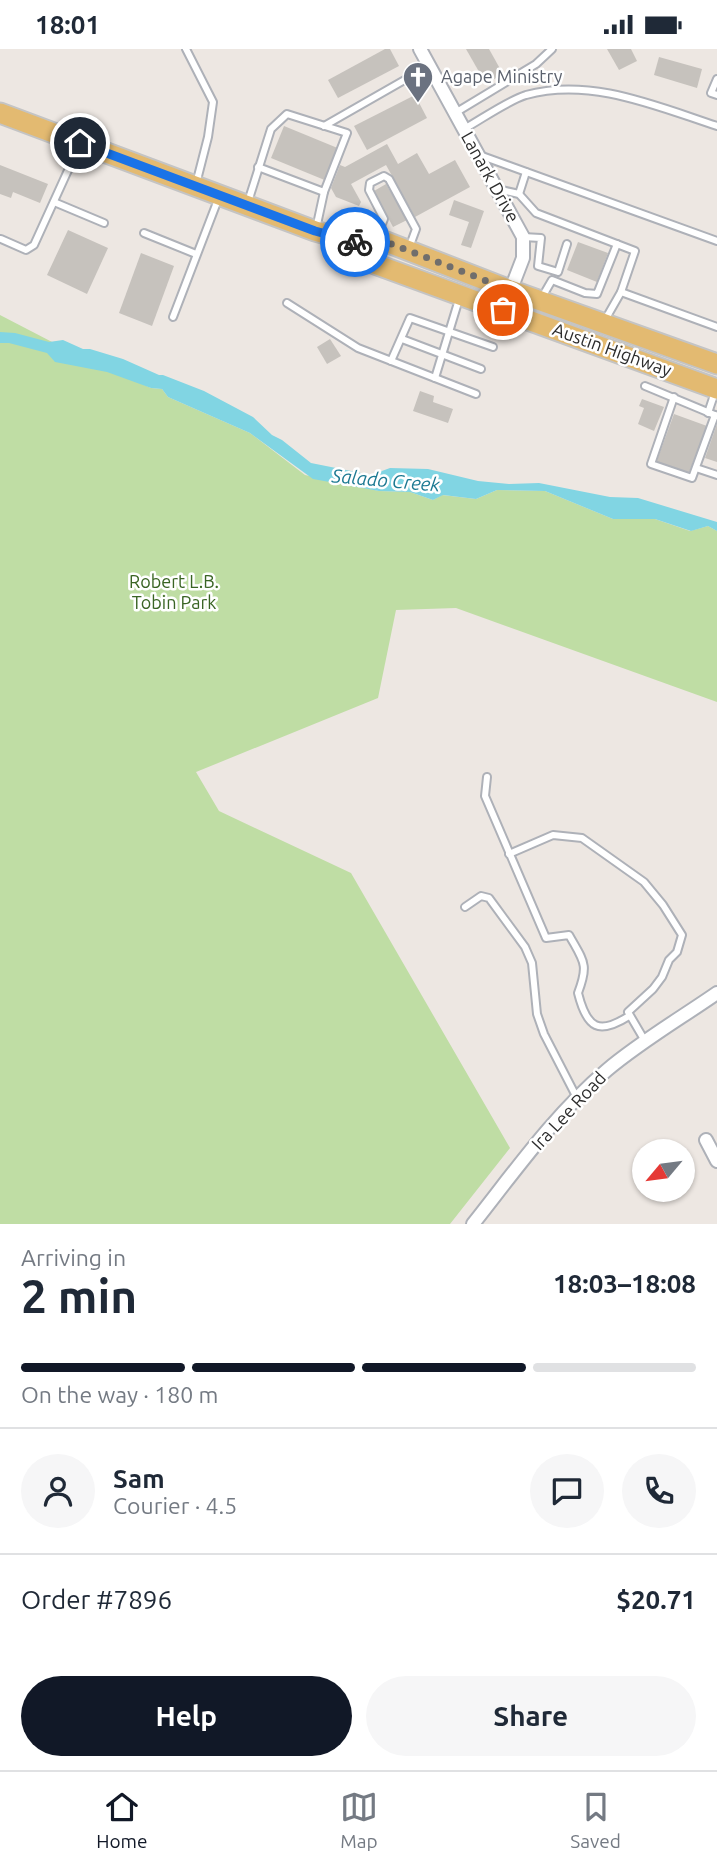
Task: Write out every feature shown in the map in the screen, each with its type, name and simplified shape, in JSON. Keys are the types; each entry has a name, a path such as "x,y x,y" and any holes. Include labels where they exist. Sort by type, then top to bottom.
{"main road":[{"name":"Austin Highway","path":"0,113 315,231 408,250 510,290 717,364"},
{"name":"Austin Highway","path":"367,241 372,263 717,389"}],"street":[{"name":"Lanark Drive","path":"420,49 523,237 523,258 503,310"},
{"name":"Ira Lee Road","path":"473,1224 556,1120 577,1098 608,1069 717,993"},
{"path":"706,1140 717,1161"}],"lane":[{"path":"186,49 214,102 195,185"},
{"path":"455,113 536,64 552,49"},
{"path":"324,126 429,66"},
{"path":"717,79 711,93 717,95"},
{"path":"464,129 523,96 559,89 627,97 717,125"},
{"path":"247,205 271,129 287,114 347,133 324,192 315,231"},
{"path":"1,239 26,250 34,245 80,143"},
{"path":"478,155 717,241"},
{"path":"258,167 324,192"},
{"path":"519,194 526,172"},
{"path":"367,241 384,219 369,190 370,183 384,176 389,179 416,229 408,250"},
{"path":"497,189 519,194 536,213 635,251 621,292 604,322"},
{"path":"173,317 220,195"},
{"path":"54,202 104,223"},
{"path":"144,233 197,254"},
{"path":"523,237 541,239 538,266 558,272 566,244"},
{"path":"541,299 552,280 585,293 597,294 617,244"},
{"path":"621,292 717,327"},
{"path":"576,313 585,293"},
{"path":"435,378 461,295"},
{"path":"287,303 358,348 476,394"},
{"path":"391,361 411,318 493,347"},
{"path":"402,339 481,369"},
{"path":"658,391 665,370"},
{"path":"645,386 713,415"},
{"path":"674,397 651,464 692,478 713,415 717,389"},
{"path":"696,468 717,475"},
{"path":"487,777 485,796 546,937 569,935 583,960 586,973 578,993 580,1003 593,1024 600,1028 611,1027 629,1016"},
{"path":"509,854 553,835 582,838 644,882 663,905 682,935 677,952 669,960 662,977 628,1012 646,1042"},
{"path":"465,907 481,896 489,898 525,947 532,963 537,1014 577,1098"}],"green space":[{"name":"Robert L.B. Tobin Park","path":"0,315 81,357 151,388 162,389 168,397 250,433 305,475 379,491 410,492 433,500 442,495 476,499 497,490 545,491 613,519 655,519 690,531 708,526 717,531 717,702 456,608 396,610 378,698 196,772 219,811 351,873 510,1148 450,1224 0,1224"}],"water":[{"name":"Salado Creek","path":"0,332 49,342 63,340 83,349 123,359 204,391 253,417 272,435 311,463 371,475 390,468 428,469 478,481 539,483 610,497 638,498 717,522 717,531 708,526 691,531 655,519 613,519 545,491 497,490 476,499 443,495 433,500 410,492 379,491 313,479 250,433 168,397 162,389 151,388 107,372 55,362 47,353 0,343"}],"building":[{"path":"385,49 390,49 399,66 338,98 328,80"},
{"path":"466,49 489,49 503,74 486,84"},
{"path":"607,49 631,49 637,61 619,70"},
{"path":"659,57 702,69 697,88 654,75"},
{"path":"415,95 427,118 367,150 354,126"},
{"path":"284,126 340,149 327,181 271,158"},
{"path":"387,144 398,164 417,153 429,174 455,160 470,187 415,217 386,165 351,184 361,202 359,206 336,197 331,188 340,165 345,167"},
{"path":"0,165 48,184 40,203 13,192 11,198 0,194"},
{"path":"386,184 407,220 393,227 374,191"},
{"path":"454,200 484,211 471,248 461,245 469,222 449,215"},
{"path":"68,230 108,248 87,294 47,275"},
{"path":"578,242 608,253 597,282 567,270"},
{"path":"141,253 174,266 152,326 119,313"},
{"path":"330,339 341,356 327,364 317,347"},
{"path":"420,391 434,396 433,402 453,409 448,423 413,411"},
{"path":"642,399 664,407 654,431 638,424 644,408 639,406"},
{"path":"674,414 707,426 688,475 656,463"},
{"path":"717,424 717,462 705,458"}],"way so far":[{"path":"355,242 376,238 494,282 510,290 503,310"}],"place":[{"name":"Agape Ministry","path":"418,104"}],"route":[{"path":"80,143 315,231 355,242"}]}
